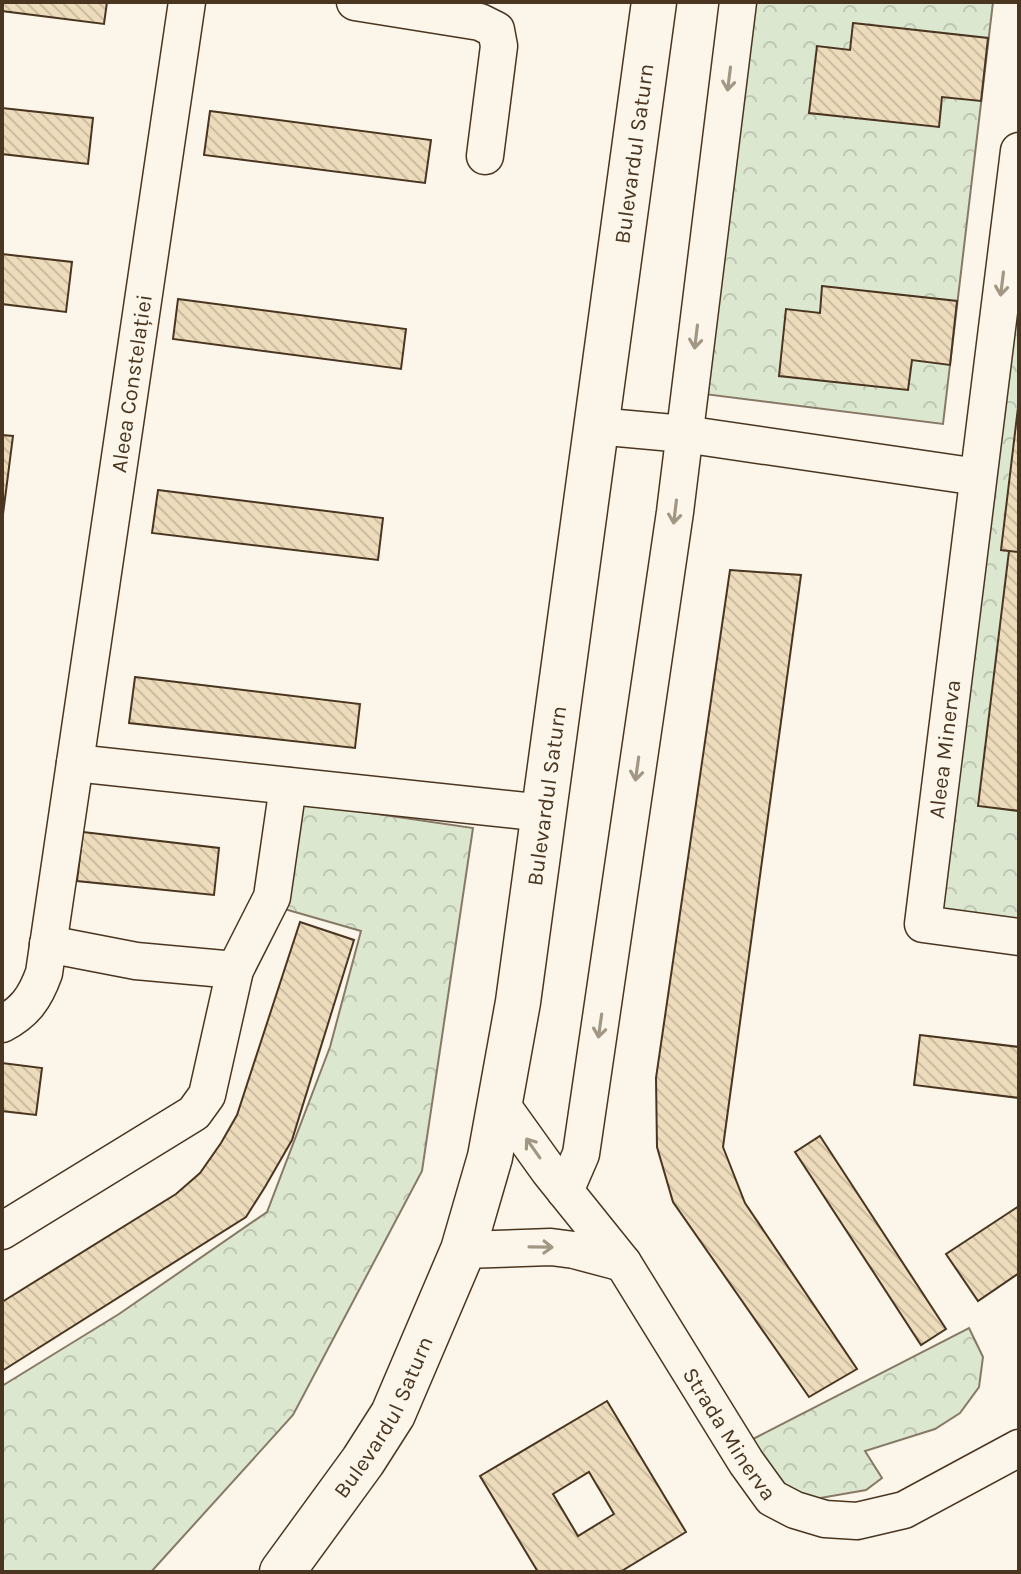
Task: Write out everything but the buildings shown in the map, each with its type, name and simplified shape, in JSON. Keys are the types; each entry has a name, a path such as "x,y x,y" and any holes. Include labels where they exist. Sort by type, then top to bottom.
{"main road":[{"name":"Bulevardul Saturn","path":"263,1572 295,1564 393,1414 463,1250 483,1189 501,1104 544,813 654,2"}],"street":[{"name":"Aleea Constelației","path":"2,1024 19,1015 36,996 44,973 187,2"},
{"path":"355,2 480,22 496,30 499,46 485,156"},
{"path":"565,1191 581,1154 675,512 738,2"},
{"name":"Aleea Minerva","path":"1019,151 923,924 1019,937"},
{"path":"596,426 684,434 978,477"},
{"path":"75,763 544,813"},
{"path":"2,1231 194,1113 207,1095 235,970 272,897 288,786"},
{"path":"48,944 136,961 235,970"},
{"name":"Strada Minerva","path":"501,1104 623,1263 759,1483 772,1498 795,1510 825,1519 857,1521 904,1510 1019,1448"},
{"path":"463,1250 551,1247 623,1263"}],"green space":[{"path":"755,2 993,2 943,424 704,394"},
{"path":"1019,255 1019,920 935,909"},
{"path":"302,803 473,828 422,1171 293,1415 151,1572 2,1572 2,1386 119,1314 267,1212 330,1047 361,931 281,908"},
{"path":"969,1328 983,1357 979,1387 960,1413 935,1429 865,1451 882,1478 866,1490 809,1500 782,1487 753,1439"}]}
